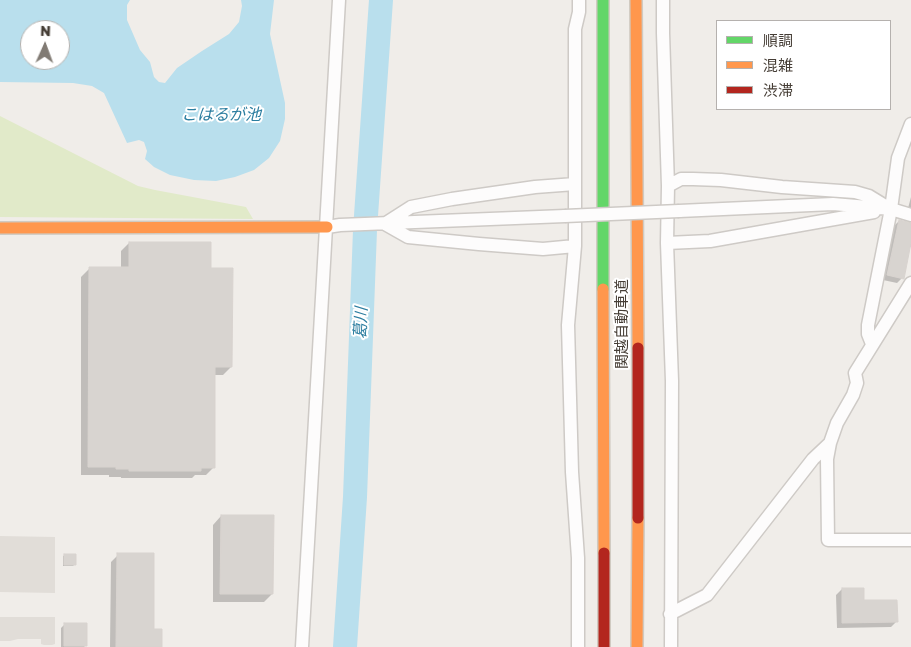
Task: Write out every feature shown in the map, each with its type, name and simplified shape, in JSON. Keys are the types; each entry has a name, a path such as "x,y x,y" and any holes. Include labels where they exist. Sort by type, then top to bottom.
{"main road":[{"name":"関越自動車道","path":"603,0 604,647"},
{"name":"関越自動車道","path":"636,0 637,647"},
{"path":"0,228 327,227"}],"street":[{"path":"302,647 340,0"},
{"path":"578,647 578,558 572,472 568,325 574,246 575,39 579,0"},
{"path":"663,0 662,33 668,186 667,244 672,381 670,647"},
{"path":"872,344 868,334 868,324 891,209 898,158 911,124"},
{"path":"668,186 680,179 702,179 855,192 869,196 891,209"},
{"path":"383,224 411,208 452,199 526,188 575,184"},
{"path":"327,227 833,204 891,209 911,215"},
{"path":"667,244 710,241 891,209"},
{"path":"383,224 408,237 543,249 574,246"},
{"path":"911,283 855,373 857,383 853,395 837,423 827,459 828,540 911,540"},
{"path":"670,614 707,595 813,459 830,443"}],"shaded area":[{"path":"0,536 55,537 55,593 0,592"},
{"path":"0,617 55,617 55,644 41,644 41,639 0,641"}],"green space":[{"path":"0,116 138,186 246,207 253,219 0,217"}],"water":[{"name":"こはるが池","path":"0,0 130,0 127,5 127,20 140,50 150,62 154,77 159,82 165,83 177,68 229,34 239,22 242,6 241,0 274,0 270,34 285,103 285,119 280,141 269,158 254,170 216,181 194,180 170,175 154,167 145,159 147,151 144,142 139,140 127,143 104,93 92,86 73,83 0,82"}],"building":[{"path":"899,220 911,223 911,243 904,279 887,275"},
{"path":"129,242 211,242 211,268 233,268 232,367 215,367 215,468 201,468 201,471 129,471 129,469 116,469 116,467 88,467 89,267 129,267"},
{"path":"221,515 274,515 273,594 220,594"},
{"path":"117,553 154,553 154,629 162,629 162,647 116,647"},
{"path":"64,554 76,554 76,565 64,565"},
{"path":"842,588 864,588 864,600 897,600 898,622 842,623"},
{"path":"64,623 87,623 87,646 64,646"}],"waterway":[{"name":"葛川","path":"345,647 355,497 365,230 381,0"}],"traffic: fast":[{"path":"603,0 603,289"}],"traffic: slow":[{"path":"636,0 638,348"},
{"path":"0,228 327,227"},
{"path":"603,289 604,553"},
{"path":"637,647 638,518"}],"traffic: jam":[{"path":"638,348 638,518"},
{"path":"604,553 604,647"}]}
